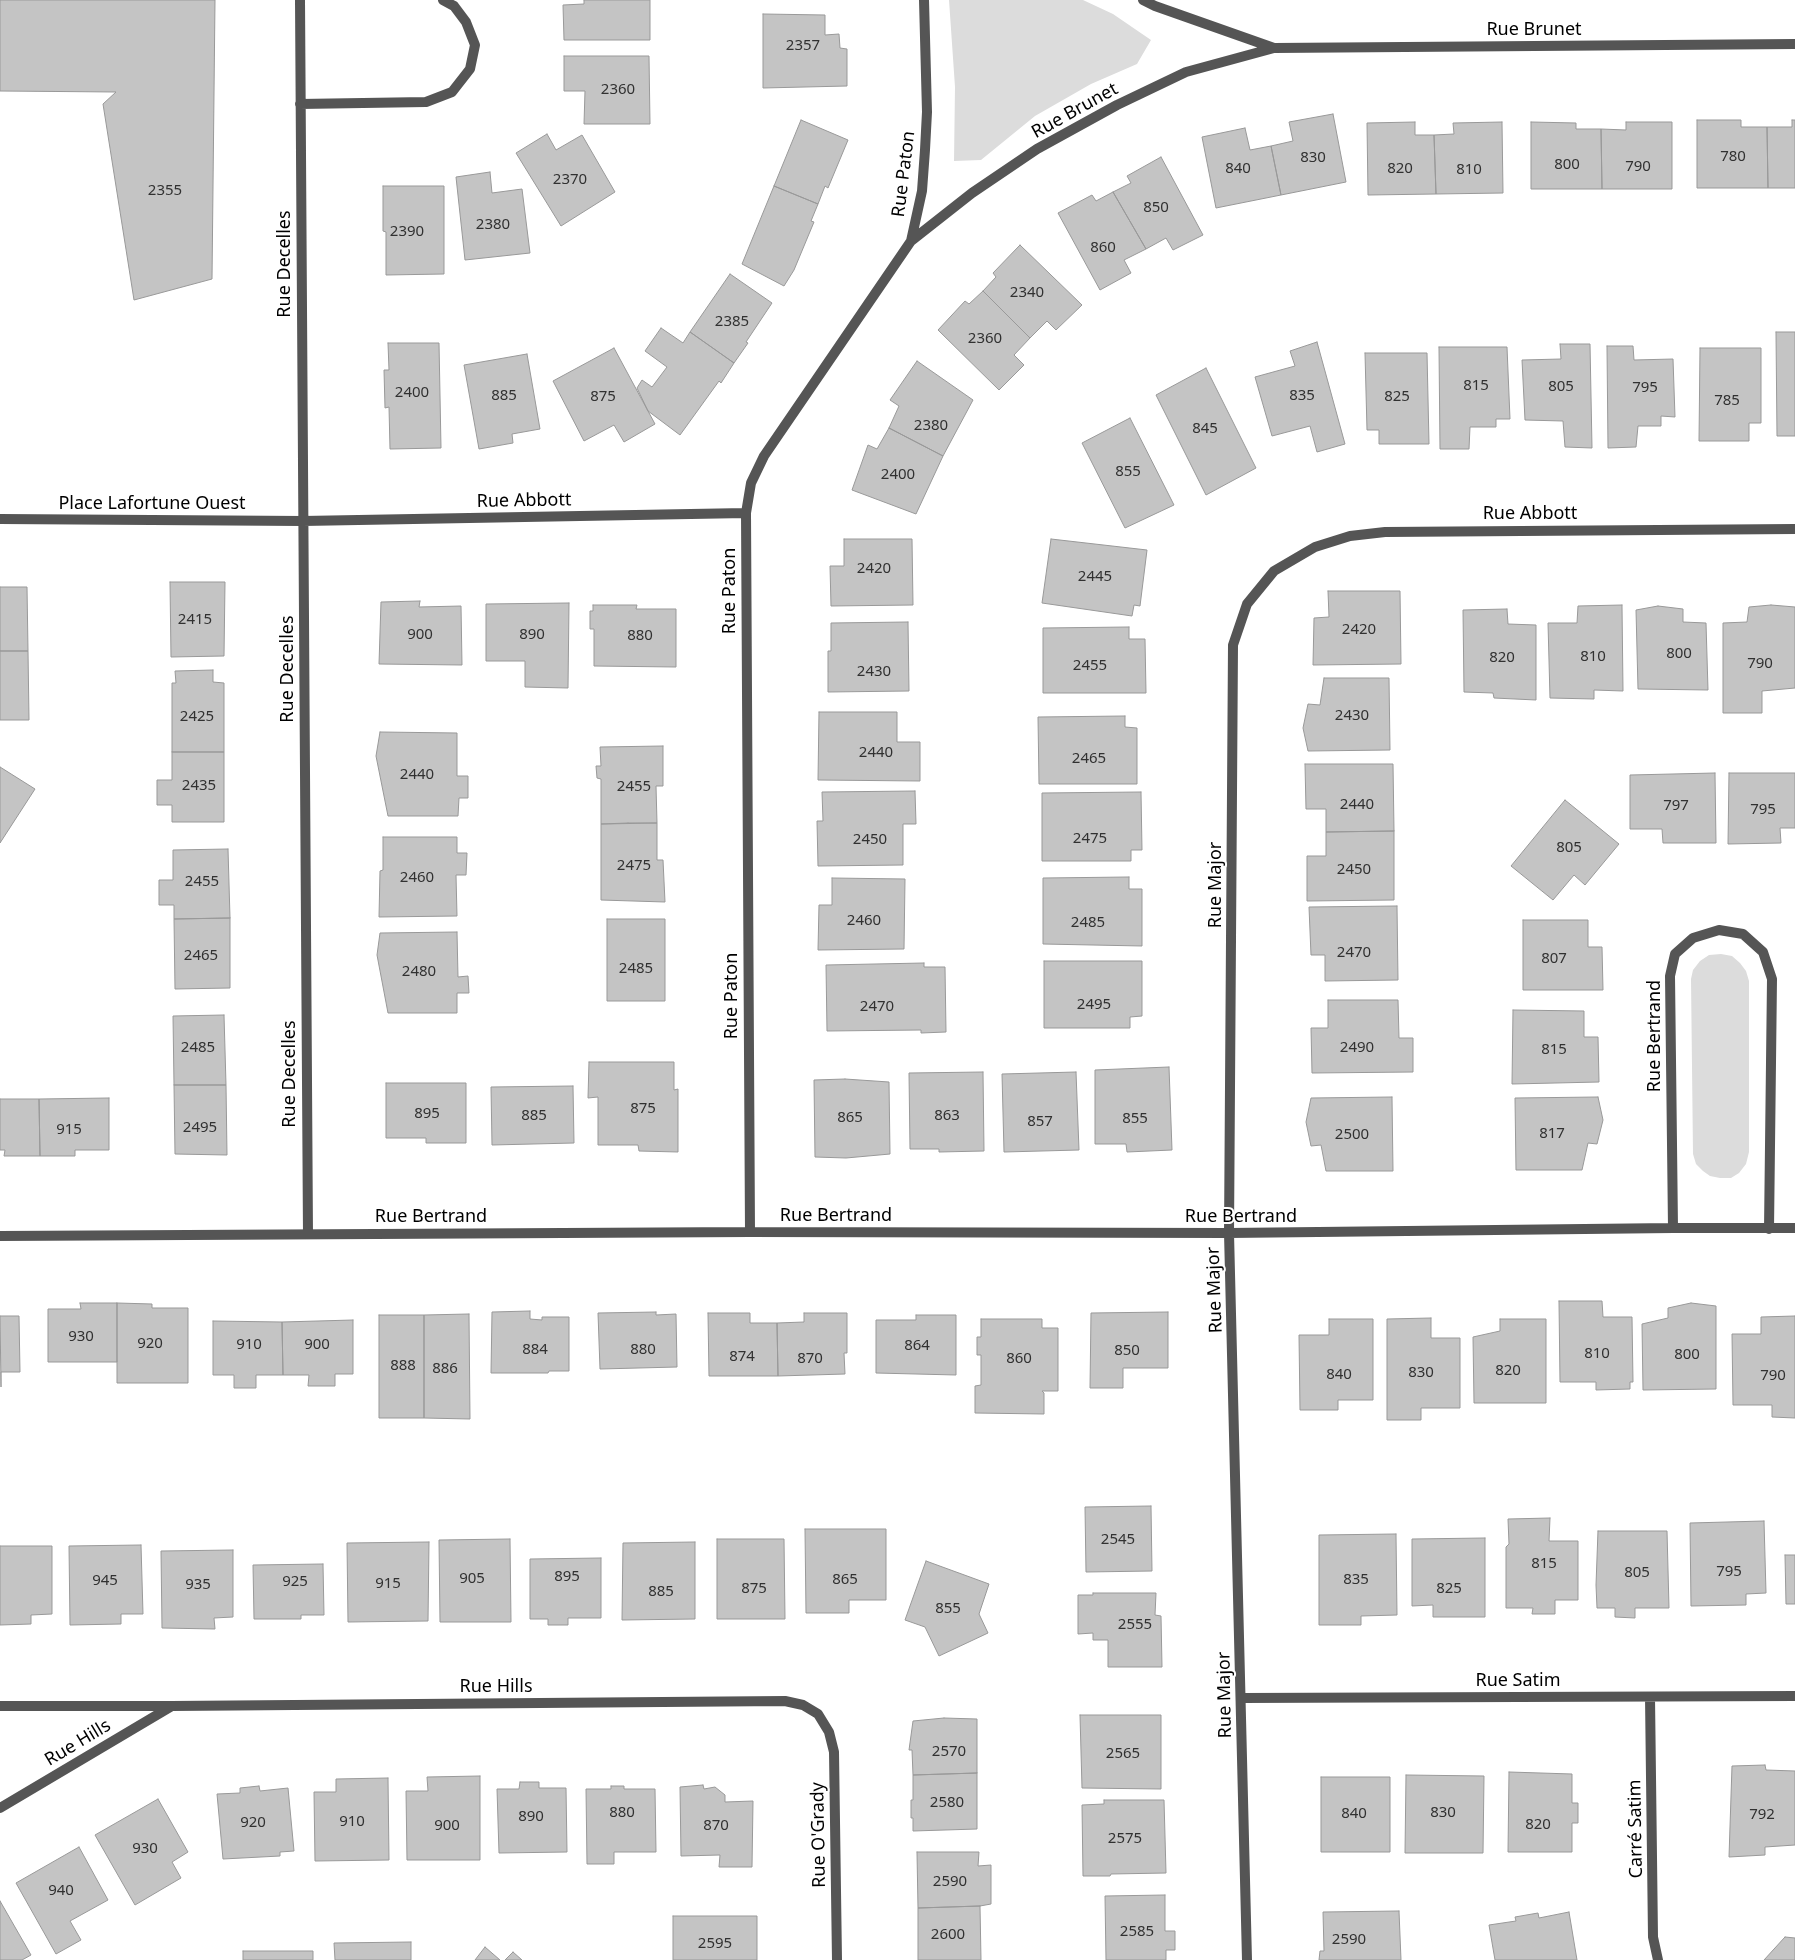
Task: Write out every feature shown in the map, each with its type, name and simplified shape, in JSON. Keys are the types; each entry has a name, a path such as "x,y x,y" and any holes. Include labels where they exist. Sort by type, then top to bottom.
{"street":[{"name":"Rue Decelles","path":"300,0 308,1234"},
{"path":"300,104 426,102 452,92 470,69 475,45 466,22 454,6 444,0"},
{"name":"Rue Paton","path":"750,1232 746,513 751,483 764,456 910,241 922,191 925,150 927,112 924,0"},
{"name":"Rue Brunet","path":"1143,0 1155,6 1274,48"},
{"name":"Rue Brunet","path":"910,241 972,193 1037,149 1117,105 1186,72 1274,48 1795,44"},
{"name":"Rue Abbott","path":"303,521 746,513"},
{"name":"Place Lafortune Ouest","path":"0,519 303,521"},
{"name":"Rue Abbott","path":"1274,571 1315,547 1350,536 1385,532 1795,529"},
{"name":"Rue Major","path":"1247,1960 1229,1234 1233,645 1247,604 1274,571"},
{"name":"Rue Bertrand","path":"1673,1228 1670,976 1675,954 1693,938 1719,930 1743,934 1763,952 1772,979 1769,1229"},
{"name":"Rue Bertrand","path":"0,1236 750,1232 1229,1234 1795,1228"},
{"name":"Rue Satim","path":"1242,1698 1795,1696"},
{"name":"Carré Satim","path":"1650,1697 1653,1937 1658,1960"},
{"name":"Rue Hills","path":"0,1706 785,1701 803,1705 818,1714"},
{"name":"Rue Hills","path":"0,1808 172,1706"},
{"name":"Rue O'Grady","path":"818,1714 829,1732 834,1752 837,1960"}],"shaded area":[{"path":"949,0 1083,0 1113,14 1151,40 1137,64 1091,84 1035,116 981,160 954,161 955,87"},
{"path":"1721,954 1732,956 1740,963 1746,971 1749,981 1749,1152 1746,1164 1739,1173 1731,1178 1710,1176 1696,1164 1693,1154 1691,979 1693,970 1700,961 1709,955"}],"building":[{"path":"0,0 215,0 212,279 134,300 103,104 116,92 0,91"},
{"path":"584,0 650,0 650,40 564,40 563,5 584,4"},
{"path":"763,14 825,15 825,35 839,34 840,48 847,49 847,86 763,88"},
{"path":"564,56 649,56 650,124 584,124 585,91 564,91"},
{"path":"1333,114 1346,182 1281,195 1271,146 1293,141 1289,122"},
{"path":"801,120 848,140 828,188 825,186 818,204 774,186"},
{"path":"1697,120 1741,120 1741,127 1767,127 1768,188 1697,188"},
{"path":"1792,120 1795,120 1795,188 1768,188 1767,127 1792,127"},
{"path":"1415,122 1415,135 1434,135 1436,194 1368,195 1367,123"},
{"path":"1502,122 1503,193 1436,194 1434,135 1454,134 1453,123"},
{"path":"1531,122 1576,123 1576,129 1601,129 1602,189 1531,189"},
{"path":"1626,122 1672,122 1672,189 1602,189 1601,129 1626,130"},
{"path":"1245,128 1250,150 1271,146 1281,195 1216,208 1202,137"},
{"path":"547,134 556,150 582,135 615,192 561,226 516,153"},
{"path":"1161,157 1203,235 1173,250 1166,238 1146,249 1113,192 1131,183 1127,176"},
{"path":"490,172 492,193 522,189 530,253 465,260 456,177"},
{"path":"383,186 444,186 444,274 386,275 386,232 383,231"},
{"path":"774,186 818,204 811,221 814,222 794,270 784,286 742,264"},
{"path":"1113,192 1146,249 1124,260 1131,273 1100,290 1058,213 1092,195 1096,201"},
{"path":"1020,245 1082,305 1056,330 1047,321 1030,338 983,291 996,277 993,273"},
{"path":"730,274 772,303 734,363 690,332"},
{"path":"983,291 1030,338 1014,355 1024,365 999,390 938,330 965,301 969,304"},
{"path":"661,328 683,343 690,332 734,363 721,383 719,381 680,435 648,411 637,388 642,380 652,387 667,367 645,351"},
{"path":"1776,332 1795,332 1795,436 1777,436"},
{"path":"1317,342 1345,444 1317,452 1310,426 1272,436 1255,377 1295,366 1290,351"},
{"path":"388,343 439,343 441,448 390,449 389,407 385,408 384,370 389,370"},
{"path":"1560,344 1590,344 1592,448 1565,447 1563,421 1525,420 1522,360 1561,359"},
{"path":"1607,346 1633,346 1634,360 1673,359 1675,417 1661,416 1661,426 1638,426 1636,447 1608,448"},
{"path":"1439,347 1507,347 1510,419 1496,419 1496,427 1470,427 1469,449 1440,449"},
{"path":"614,348 655,424 624,442 614,425 584,441 553,381"},
{"path":"1700,348 1761,348 1761,423 1749,423 1749,441 1699,441"},
{"path":"1365,353 1427,353 1429,444 1379,444 1379,430 1367,430"},
{"path":"527,354 540,429 512,434 513,443 479,449 464,365"},
{"path":"917,361 973,400 943,456 889,428 899,406 890,400"},
{"path":"1206,368 1256,468 1206,495 1156,395"},
{"path":"1130,418 1174,505 1125,528 1082,443"},
{"path":"889,428 943,456 916,514 852,490 868,445 877,449"},
{"path":"844,539 912,539 913,605 831,606 830,566 844,566"},
{"path":"1051,539 1147,550 1140,606 1134,605 1132,616 1042,603"},
{"path":"170,582 225,582 224,656 171,657"},
{"path":"0,587 27,587 28,651 0,651"},
{"path":"1328,591 1400,591 1401,664 1313,665 1314,618 1329,617"},
{"path":"420,601 419,607 461,606 462,665 379,664 381,602"},
{"path":"569,603 568,688 525,687 525,661 486,661 486,604"},
{"path":"593,605 637,605 636,609 676,609 676,667 594,666 594,629 590,629 590,611 593,611"},
{"path":"1622,605 1623,691 1594,690 1594,699 1550,698 1548,623 1577,623 1578,606"},
{"path":"1771,605 1795,607 1795,688 1762,691 1762,713 1723,713 1723,623 1747,622 1749,607"},
{"path":"1658,606 1683,609 1683,622 1706,623 1708,690 1638,689 1636,610"},
{"path":"1507,609 1508,624 1536,625 1536,700 1494,698 1493,693 1464,692 1463,610"},
{"path":"908,622 909,691 828,692 828,651 831,651 831,623"},
{"path":"1129,627 1129,639 1145,639 1146,693 1043,693 1043,628"},
{"path":"0,651 28,651 29,720 0,720"},
{"path":"213,670 213,682 224,683 224,752 172,752 172,683 176,683 175,671"},
{"path":"1324,678 1389,678 1390,750 1308,751 1303,728 1308,704 1320,705"},
{"path":"819,712 897,712 897,742 920,742 920,781 818,780"},
{"path":"1125,716 1125,727 1137,728 1137,784 1039,784 1038,717"},
{"path":"380,732 457,733 457,776 468,776 468,798 459,798 458,816 388,816 376,756"},
{"path":"663,746 663,786 656,786 657,823 601,824 601,779 597,778 596,766 601,766 600,747"},
{"path":"172,752 224,752 224,822 172,822 172,805 157,805 157,780 172,780"},
{"path":"1305,764 1393,764 1394,831 1326,832 1326,809 1306,809"},
{"path":"0,767 35,789 0,843"},
{"path":"1715,773 1716,843 1663,843 1662,829 1630,829 1630,775"},
{"path":"1729,773 1795,773 1795,828 1780,828 1781,843 1728,844"},
{"path":"915,791 916,824 903,824 903,865 818,866 817,821 823,821 822,792"},
{"path":"1141,792 1142,850 1131,850 1131,861 1042,861 1042,793"},
{"path":"1565,800 1619,844 1585,885 1574,875 1553,900 1511,866"},
{"path":"657,823 657,860 663,860 665,902 601,900 601,824"},
{"path":"1394,831 1394,900 1307,901 1307,856 1326,856 1326,832"},
{"path":"383,837 457,837 457,853 467,853 466,875 456,875 457,916 379,917 380,871 383,870"},
{"path":"228,849 230,918 174,919 174,905 159,905 159,880 173,880 173,850"},
{"path":"1129,877 1129,889 1142,889 1142,946 1043,944 1043,878"},
{"path":"832,878 905,879 904,949 818,950 819,905 832,905"},
{"path":"1397,906 1398,980 1325,981 1325,955 1311,955 1309,907"},
{"path":"230,918 230,988 175,989 174,919"},
{"path":"607,919 665,919 665,1001 607,1001"},
{"path":"1523,920 1588,920 1588,947 1602,947 1603,990 1523,990"},
{"path":"457,932 458,977 468,976 469,993 457,993 457,1013 388,1013 377,955 380,933"},
{"path":"1044,961 1142,961 1142,1016 1130,1017 1130,1028 1044,1028"},
{"path":"924,963 924,967 945,967 946,1032 921,1033 921,1030 827,1031 826,965"},
{"path":"1328,1000 1398,1000 1399,1038 1413,1038 1413,1072 1312,1073 1311,1028 1328,1028"},
{"path":"1513,1010 1584,1011 1584,1037 1598,1037 1599,1082 1512,1084"},
{"path":"224,1015 226,1085 174,1085 173,1016"},
{"path":"589,1062 674,1062 674,1090 678,1089 678,1152 639,1151 638,1145 598,1145 598,1097 588,1098"},
{"path":"1169,1067 1172,1150 1127,1152 1126,1144 1095,1144 1095,1070"},
{"path":"983,1072 984,1151 939,1152 939,1149 910,1149 909,1073"},
{"path":"1076,1072 1079,1150 1004,1152 1002,1074"},
{"path":"845,1079 889,1082 890,1154 846,1158 815,1157 814,1080"},
{"path":"386,1083 466,1083 466,1143 426,1143 426,1138 386,1138"},
{"path":"174,1085 226,1085 227,1155 175,1154"},
{"path":"573,1086 574,1143 492,1145 491,1087"},
{"path":"1392,1097 1393,1171 1326,1171 1321,1145 1311,1146 1306,1122 1311,1098"},
{"path":"1598,1097 1603,1120 1597,1144 1588,1143 1582,1170 1516,1170 1515,1098"},
{"path":"109,1098 109,1150 75,1150 75,1156 40,1156 39,1099"},
{"path":"0,1099 39,1099 40,1156 4,1156 5,1150 0,1150"},
{"path":"1559,1301 1602,1301 1603,1317 1632,1317 1633,1382 1630,1382 1630,1389 1596,1390 1596,1382 1560,1382"},
{"path":"80,1303 117,1303 117,1362 48,1362 48,1309 81,1309"},
{"path":"117,1303 152,1304 152,1308 188,1308 188,1383 117,1383"},
{"path":"1691,1303 1716,1306 1716,1389 1643,1390 1642,1324 1668,1318 1668,1308"},
{"path":"530,1311 530,1319 542,1320 542,1317 569,1317 569,1371 491,1373 492,1312"},
{"path":"656,1312 656,1315 676,1314 677,1367 600,1369 598,1313"},
{"path":"1168,1312 1168,1368 1123,1368 1123,1388 1090,1388 1091,1313"},
{"path":"708,1313 750,1313 750,1323 777,1323 778,1376 709,1376"},
{"path":"804,1313 847,1313 847,1353 844,1353 845,1374 778,1376 777,1323 804,1322"},
{"path":"469,1314 470,1419 424,1418 424,1315"},
{"path":"379,1315 424,1315 424,1418 379,1418"},
{"path":"916,1315 956,1315 956,1375 876,1373 876,1320 916,1320"},
{"path":"0,1316 19,1316 20,1372 1,1372 1,1387"},
{"path":"1795,1316 1795,1418 1772,1417 1772,1405 1733,1405 1732,1334 1761,1334 1761,1317"},
{"path":"1431,1318 1431,1338 1460,1338 1460,1408 1421,1408 1421,1420 1387,1420 1387,1319"},
{"path":"981,1319 1042,1319 1042,1328 1058,1328 1058,1391 1042,1391 1044,1393 1044,1414 975,1413 975,1386 981,1385 981,1355 977,1355 977,1337 981,1337"},
{"path":"1329,1319 1373,1319 1373,1400 1338,1400 1338,1410 1300,1410 1299,1335 1329,1335"},
{"path":"1500,1319 1546,1319 1546,1403 1474,1403 1473,1337 1500,1331"},
{"path":"353,1320 353,1374 335,1374 335,1386 308,1386 309,1375 283,1375 282,1322"},
{"path":"213,1321 282,1322 283,1375 256,1375 256,1388 234,1388 234,1375 213,1375"},
{"path":"1151,1506 1152,1571 1086,1572 1085,1507"},
{"path":"1550,1518 1549,1541 1578,1541 1578,1600 1555,1600 1555,1614 1532,1614 1533,1608 1506,1608 1506,1547 1509,1544 1508,1519"},
{"path":"1764,1521 1766,1593 1746,1594 1746,1605 1691,1606 1690,1523"},
{"path":"805,1529 886,1529 886,1600 849,1600 849,1613 806,1613"},
{"path":"1598,1531 1667,1531 1669,1608 1635,1608 1635,1618 1615,1617 1615,1608 1597,1608"},
{"path":"1396,1534 1397,1615 1361,1616 1361,1625 1319,1625 1319,1535"},
{"path":"1485,1538 1485,1617 1433,1617 1433,1605 1412,1606 1412,1539"},
{"path":"510,1539 511,1622 440,1622 439,1540"},
{"path":"717,1539 784,1539 785,1619 717,1619"},
{"path":"429,1542 428,1621 348,1622 347,1543"},
{"path":"695,1542 695,1619 622,1620 623,1543"},
{"path":"141,1545 143,1614 121,1614 121,1624 70,1625 69,1546"},
{"path":"0,1546 52,1546 52,1614 31,1615 31,1624 0,1625"},
{"path":"233,1550 233,1617 214,1618 215,1629 162,1628 161,1551"},
{"path":"1785,1555 1795,1555 1795,1604 1786,1604"},
{"path":"601,1558 601,1618 568,1618 568,1625 548,1625 548,1619 530,1619 530,1559"},
{"path":"926,1561 989,1584 979,1614 988,1633 939,1656 925,1627 905,1620"},
{"path":"323,1564 324,1615 301,1615 301,1619 254,1619 253,1565"},
{"path":"1093,1593 1156,1593 1155,1615 1161,1616 1162,1667 1108,1667 1108,1640 1093,1640 1093,1633 1078,1634 1078,1595 1093,1595"},
{"path":"1080,1715 1161,1715 1161,1789 1082,1788"},
{"path":"944,1718 977,1719 977,1773 913,1775 912,1750 909,1750 913,1721"},
{"path":"1765,1765 1766,1770 1795,1771 1795,1845 1765,1847 1765,1855 1729,1857 1732,1766"},
{"path":"1509,1772 1572,1774 1572,1803 1578,1803 1578,1823 1572,1823 1572,1852 1508,1852"},
{"path":"977,1773 977,1829 913,1831 911,1800 913,1800 913,1775"},
{"path":"1406,1775 1484,1776 1483,1853 1405,1853"},
{"path":"480,1776 480,1860 407,1860 406,1791 428,1791 427,1777"},
{"path":"1321,1777 1390,1777 1390,1852 1321,1852"},
{"path":"388,1778 389,1860 315,1861 314,1792 336,1792 336,1779"},
{"path":"520,1782 539,1782 539,1788 566,1788 567,1852 499,1853 497,1789 519,1789"},
{"path":"703,1785 704,1789 715,1787 725,1795 725,1802 753,1801 752,1867 719,1867 720,1855 681,1856 680,1787"},
{"path":"259,1786 260,1791 288,1788 294,1851 280,1852 280,1856 223,1859 217,1794 240,1793 240,1788"},
{"path":"611,1786 624,1786 624,1789 655,1789 656,1852 614,1852 614,1864 587,1864 586,1789 611,1789"},
{"path":"158,1799 188,1852 172,1862 181,1878 135,1905 95,1835"},
{"path":"1104,1800 1164,1800 1166,1873 1083,1876 1082,1805 1104,1804"},
{"path":"79,1847 108,1900 70,1921 81,1940 56,1954 16,1883"},
{"path":"917,1852 979,1852 978,1866 991,1865 991,1904 918,1908"},
{"path":"1165,1895 1165,1931 1175,1931 1175,1950 1166,1950 1166,1960 1106,1960 1105,1896"},
{"path":"0,1901 31,1955 22,1960 0,1960"},
{"path":"980,1906 981,1960 918,1960 918,1908"},
{"path":"1399,1911 1401,1960 1319,1960 1320,1951 1324,1951 1323,1912"},
{"path":"1569,1912 1577,1960 1495,1960 1489,1925 1516,1921 1515,1917 1538,1913 1539,1918"},
{"path":"673,1916 757,1916 757,1960 673,1960"},
{"path":"1785,1937 1795,1938 1795,1960 1764,1960"},
{"path":"411,1942 411,1960 335,1960 334,1943"},
{"path":"485,1947 500,1960 475,1960"},
{"path":"243,1951 313,1951 313,1960 243,1960"},
{"path":"513,1952 522,1960 505,1960"}]}
